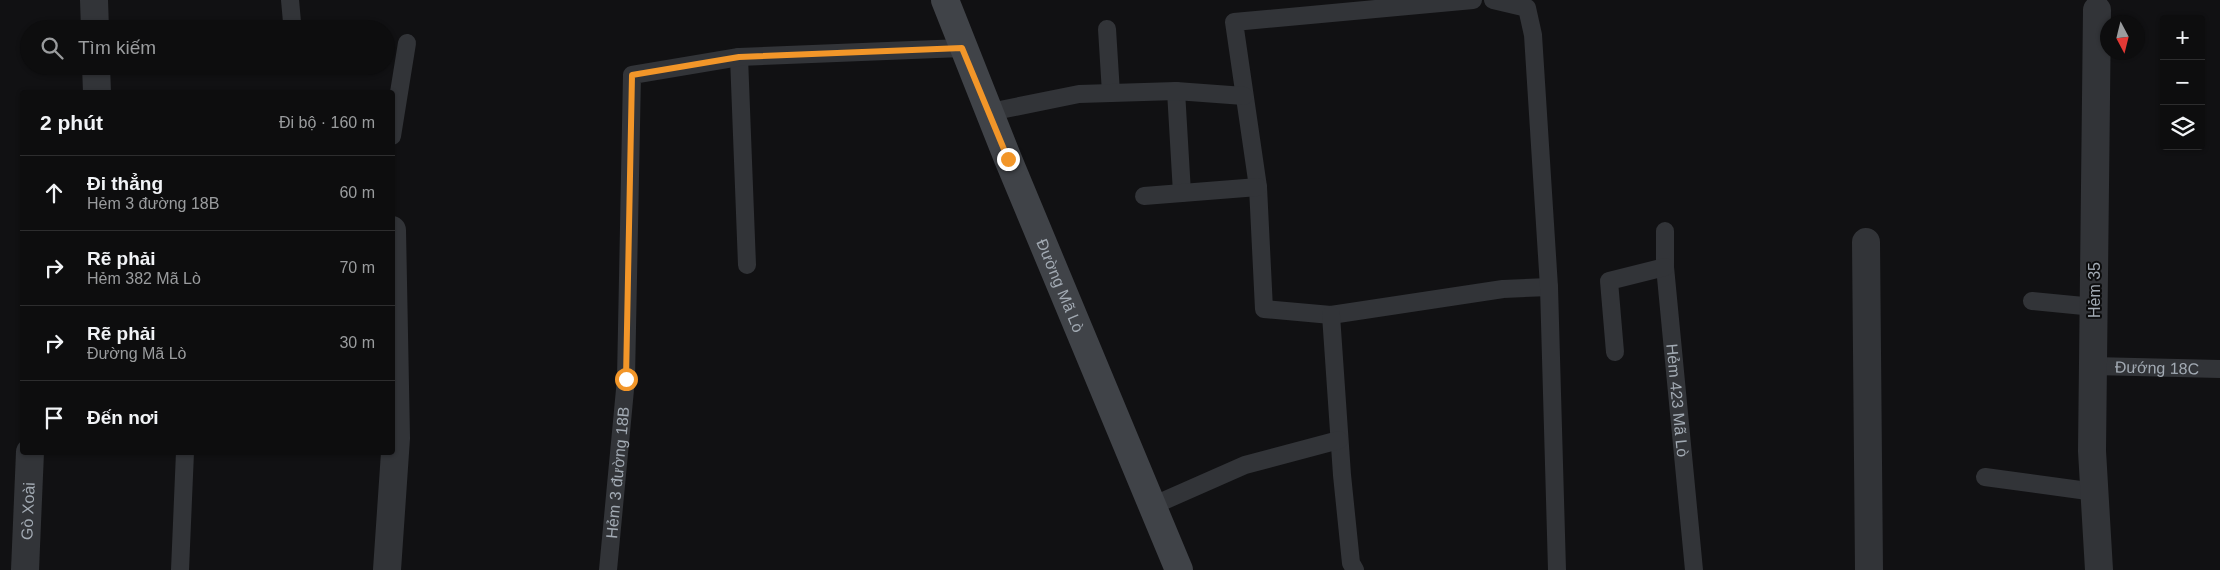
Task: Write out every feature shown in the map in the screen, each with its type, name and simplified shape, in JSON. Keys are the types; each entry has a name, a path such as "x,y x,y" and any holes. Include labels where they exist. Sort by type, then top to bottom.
{"main road":[{"name":"Đường Mã Lò","path":"945,0 962,48 1179,570"}],"street":[{"path":"94,0 95,20"},
{"name":"Hẻm 35","path":"2097,10 2092,451 2099,570"},
{"path":"96,75 97,90"},
{"path":"1866,242 1869,570"},
{"name":"Gò Xoài","path":"25,570 30,455"},
{"path":"387,570 393,455"}],"lane":[{"path":"290,0 292,20"},
{"path":"1473,0 1234,22 1258,187 1264,309 1331,314 1503,289 1549,287"},
{"path":"1493,0 1526,8 1533,35 1549,287 1557,570"},
{"path":"1107,29 1111,93"},
{"path":"395,117 407,43"},
{"path":"747,265 739,57 962,48"},
{"name":"Hẻm 3 đường 18B","path":"608,570 626,379 632,75 739,57"},
{"path":"990,112 1079,94 1176,91 1244,96"},
{"path":"1176,91 1182,193"},
{"path":"1144,196 1258,187"},
{"name":"Hẻm 423 Mã Lò","path":"1665,231 1666,267 1694,570"},
{"path":"1615,352 1610,281 1666,267"},
{"path":"2032,301 2094,307"},
{"path":"1331,314 1339,440 1351,563 1355,570"},
{"name":"Đướng 18C","path":"2093,366 2220,369"},
{"path":"1152,506 1245,465 1339,440"},
{"path":"180,570 185,455"},
{"path":"1985,477 2095,492"}],"route":[{"path":"626,379 632,75 739,57 962,48 1008,159"}]}
